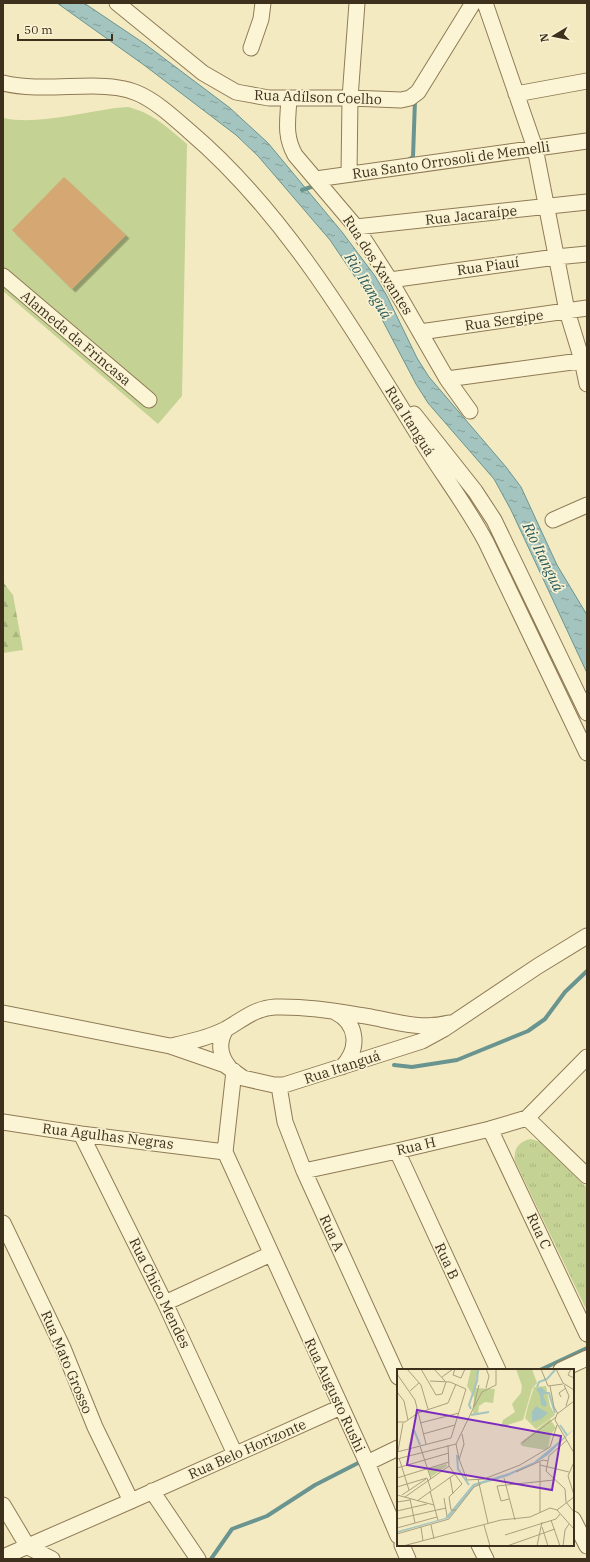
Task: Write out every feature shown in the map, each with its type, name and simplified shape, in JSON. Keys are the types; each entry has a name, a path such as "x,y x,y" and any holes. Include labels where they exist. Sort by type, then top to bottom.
{"street":[{"name":"Rua Adílson Coelho","path":"117,3 203,73 223,86 236,92 250,96 269,98 350,98 401,100 415,95 418,92 473,3"},
{"path":"250,48 261,19 263,3"},
{"path":"349,174 350,98 357,3"},
{"path":"485,3 535,148 567,311 585,360 587,384"},
{"path":"516,94 587,81"},
{"path":"3,83 20,86 117,87 137,93 154,102 195,136 261,203 296,248 382,376"},
{"name":"Rua dos Xavantes","path":"290,98 287,127 289,142 295,155 356,227 390,280 447,379 470,411"},
{"name":"Rua Santo Orrosoli de Memelli","path":"316,179 587,141"},
{"name":"Rua Jacaraípe","path":"356,227 587,202"},
{"name":"Rua Piauí","path":"390,280 556,256 587,254"},
{"name":"Alameda da Frincasa","path":"3,276 149,400"},
{"name":"Rua Sergipe","path":"420,332 587,308"},
{"path":"447,379 585,360"},
{"name":"Rua Itanguá","path":"382,376 433,437 486,507 587,713"},
{"name":"Rua Itanguá","path":"382,376 425,447 461,499 479,529 587,753"},
{"path":"553,520 587,505"},
{"name":"Rua Itanguá","path":"538,966 587,927"},
{"name":"Rua Itanguá","path":"3,1013 170,1046 231,1069 243,1078 279,1086 290,1084 422,1041 434,1035 538,966 587,936"},
{"name":"Rua Itanguá","path":"170,1046 204,1038 226,1029 247,1015 262,1009 284,1007 326,1010 419,1026 436,1026 453,1022"},
{"path":"326,1010 340,1015 346,1020 353,1032 353,1052 342,1067"},
{"path":"219,1151 231,1069 222,1058 220,1046 226,1029"},
{"path":"587,1057 527,1118 587,1176"},
{"name":"Rua A","path":"279,1086 285,1122 304,1171 397,1375"},
{"name":"Rua H","path":"304,1171 396,1151 527,1118"},
{"name":"Rua Agulhas Negras","path":"3,1122 81,1134 219,1151"},
{"name":"Rua C","path":"490,1128 587,1334"},
{"name":"Rua Chico Mendes","path":"81,1134 165,1303 235,1454"},
{"name":"Rua Augusto Rushi","path":"219,1151 271,1254 367,1463 397,1534"},
{"name":"Rua B","path":"396,1151 498,1369"},
{"name":"Rua Mato Grosso","path":"3,1223 63,1348 95,1427 132,1501"},
{"path":"165,1303 271,1254"},
{"path":"563,1369 587,1358"},
{"name":"Rua Belo Horizonte","path":"3,1557 341,1407"},
{"path":"367,1463 397,1448"},
{"path":"152,1491 198,1559"},
{"path":"3,1505 28,1547 52,1559"},
{"path":"574,1521 587,1546"},
{"path":"402,1546 408,1559"},
{"path":"480,1546 486,1559"}],"green space":[{"path":"128,107 153,117 187,144 182,396 158,424 3,291 3,118 16,120 44,119"},
{"path":"3,582 13,595 23,650 3,653"},
{"path":"531,1139 541,1142 587,1188 587,1311 515,1161 515,1153 518,1146"}],"water":[{"name":"Rio Itanguá","path":"57,3 84,3 145,44 230,108 268,143 342,232 375,276 387,296 417,358 429,377 506,467 521,487 557,565 587,615 587,673 511,510 494,479 428,403 416,384 376,308 330,240 258,156 236,135 144,65"}],"building":[{"path":"64,177 126,235 72,289 12,230"}],"waterway":[{"path":"408,160 413,157 415,100"},
{"path":"302,190 317,185"},
{"path":"394,1065 412,1067 457,1060 528,1031 545,1019 565,992 587,971"},
{"path":"542,1369 587,1348"},
{"path":"211,1559 232,1529 267,1516 315,1485 362,1461"}]}
